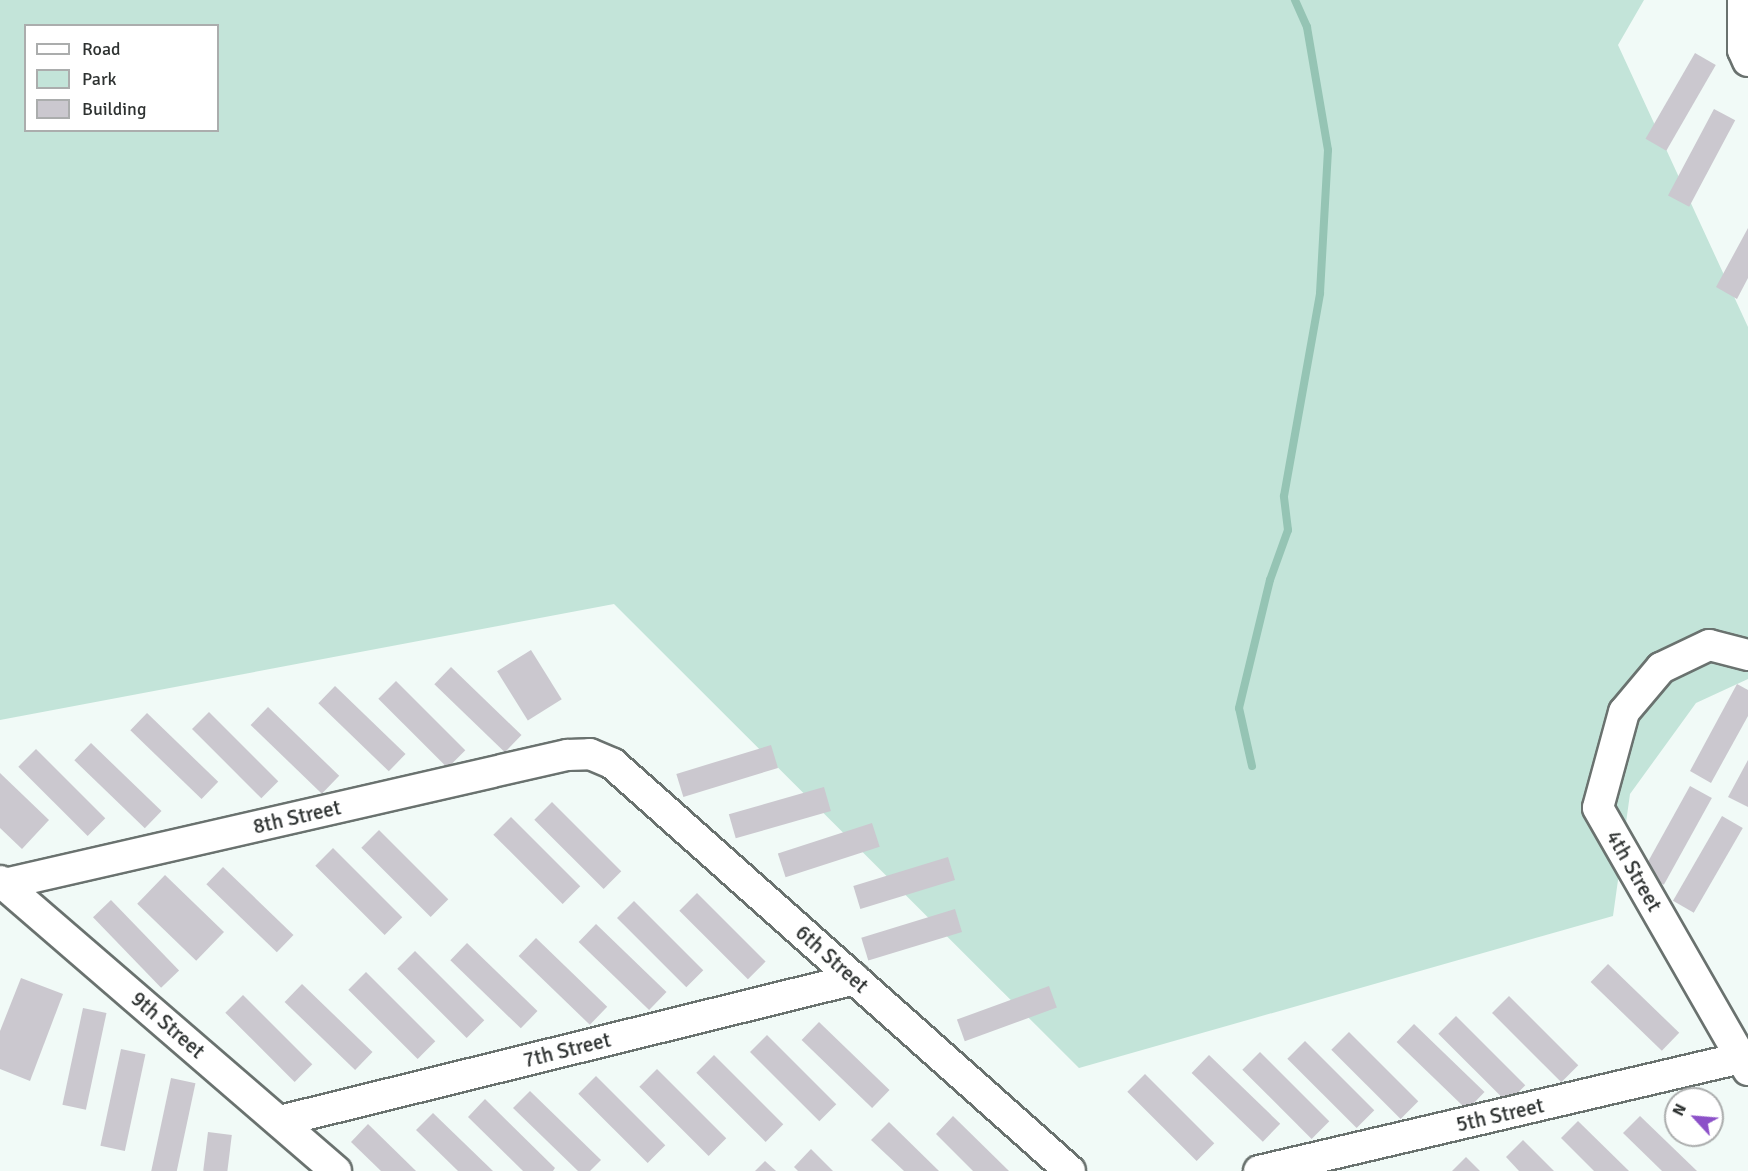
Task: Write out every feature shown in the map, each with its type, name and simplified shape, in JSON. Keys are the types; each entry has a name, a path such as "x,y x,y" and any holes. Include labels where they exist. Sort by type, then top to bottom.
{"street":[{"path":"1743,0 1743,50 1748,61"},
{"name":"4th Street","path":"1744,1064 1598,808 1624,712 1661,668 1709,645 1748,655"},
{"name":"8th Street","path":"2,883 556,757 590,754"},
{"name":"6th Street","path":"590,754 613,764 1070,1171"},
{"name":"9th Street","path":"2,883 336,1171"},
{"name":"7th Street","path":"280,1121 855,979"},
{"name":"5th Street","path":"1259,1171 1744,1064"}],"green space":[{"path":"0,0 1644,0 1618,45 1748,327 1748,679 1696,703 1630,794 1613,916 1079,1068 614,604 0,720"}],"building":[{"path":"1695,53 1716,65 1666,151 1646,139"},
{"path":"1714,109 1735,120 1689,207 1668,196"},
{"path":"1748,228 1748,278 1737,299 1716,287"},
{"path":"531,650 562,699 528,720 497,671"},
{"path":"451,667 521,735 505,752 434,684"},
{"path":"396,681 465,750 448,768 378,699"},
{"path":"1737,684 1748,690 1748,716 1711,783 1690,771"},
{"path":"335,686 405,754 389,771 318,703"},
{"path":"268,707 339,776 322,794 251,725"},
{"path":"209,712 278,781 261,798 192,729"},
{"path":"147,713 218,782 202,799 130,730"},
{"path":"91,743 161,811 145,828 74,760"},
{"path":"771,745 778,768 683,797 676,774"},
{"path":"36,749 105,818 88,836 18,767"},
{"path":"1748,760 1748,807 1728,797"},
{"path":"0,773 49,820 22,849 0,828"},
{"path":"1690,786 1712,798 1664,885 1642,873"},
{"path":"824,787 831,811 736,838 729,814"},
{"path":"552,802 621,871 604,889 534,820"},
{"path":"1722,816 1743,828 1694,913 1673,901"},
{"path":"511,817 580,886 563,904 493,835"},
{"path":"872,823 880,847 786,877 778,854"},
{"path":"379,830 448,899 431,917 361,848"},
{"path":"333,848 402,917 385,935 315,866"},
{"path":"948,857 955,880 860,909 853,886"},
{"path":"223,867 293,935 277,952 206,884"},
{"path":"165,875 224,932 196,961 137,904"},
{"path":"697,893 766,962 748,979 679,911"},
{"path":"111,900 179,970 161,988 93,917"},
{"path":"634,901 703,970 686,987 617,918"},
{"path":"955,909 962,932 868,961 861,938"},
{"path":"596,924 666,992 649,1010 579,942"},
{"path":"536,938 607,1007 590,1025 519,956"},
{"path":"467,943 537,1011 521,1028 450,960"},
{"path":"415,951 484,1020 467,1038 397,969"},
{"path":"1608,964 1679,1033 1662,1051 1591,982"},
{"path":"366,972 435,1041 418,1059 348,990"},
{"path":"21,978 63,994 30,1081 0,1069 0,1031"},
{"path":"302,984 372,1052 355,1070 285,1002"},
{"path":"1049,986 1057,1008 965,1041 957,1020"},
{"path":"243,995 312,1064 295,1082 225,1013"},
{"path":"1509,996 1578,1065 1561,1082 1492,1013"},
{"path":"83,1008 106,1013 86,1110 62,1105"},
{"path":"1456,1016 1525,1085 1508,1103 1438,1034"},
{"path":"819,1022 889,1090 872,1108 802,1040"},
{"path":"1414,1024 1484,1092 1467,1110 1397,1042"},
{"path":"1349,1032 1418,1101 1401,1119 1331,1050"},
{"path":"767,1035 836,1104 819,1121 750,1052"},
{"path":"1305,1041 1374,1110 1357,1128 1287,1059"},
{"path":"121,1049 145,1054 125,1151 100,1146"},
{"path":"1260,1052 1329,1121 1312,1139 1242,1070"},
{"path":"714,1055 783,1124 766,1142 696,1073"},
{"path":"1209,1055 1280,1124 1263,1142 1192,1073"},
{"path":"657,1069 726,1138 709,1156 639,1087"},
{"path":"1145,1074 1214,1143 1197,1161 1127,1092"},
{"path":"596,1076 665,1145 648,1163 578,1094"},
{"path":"171,1078 195,1083 177,1171 151,1171"},
{"path":"530,1091 601,1160 590,1171 578,1171 513,1108"},
{"path":"485,1099 555,1168 553,1171 523,1171 468,1117"},
{"path":"433,1113 493,1171 458,1171 416,1130"},
{"path":"953,1116 1009,1171 973,1171 936,1134"},
{"path":"1640,1116 1664,1139 1664,1147 1672,1147 1697,1171 1662,1171 1623,1133"},
{"path":"1578,1121 1629,1171 1594,1171 1561,1138"},
{"path":"889,1122 939,1171 904,1171 871,1140"},
{"path":"368,1124 416,1171 381,1171 351,1142"},
{"path":"208,1132 232,1135 227,1171 203,1171"},
{"path":"1523,1140 1554,1171 1519,1171 1506,1157"},
{"path":"811,1149 833,1171 798,1171 794,1167"},
{"path":"1466,1157 1480,1171 1452,1171"},
{"path":"765,1161 776,1171 755,1171"}],"waterway":[{"path":"1252,766 1239,708 1270,580 1288,530 1284,496 1320,293 1328,150 1307,27 1295,0"}]}
